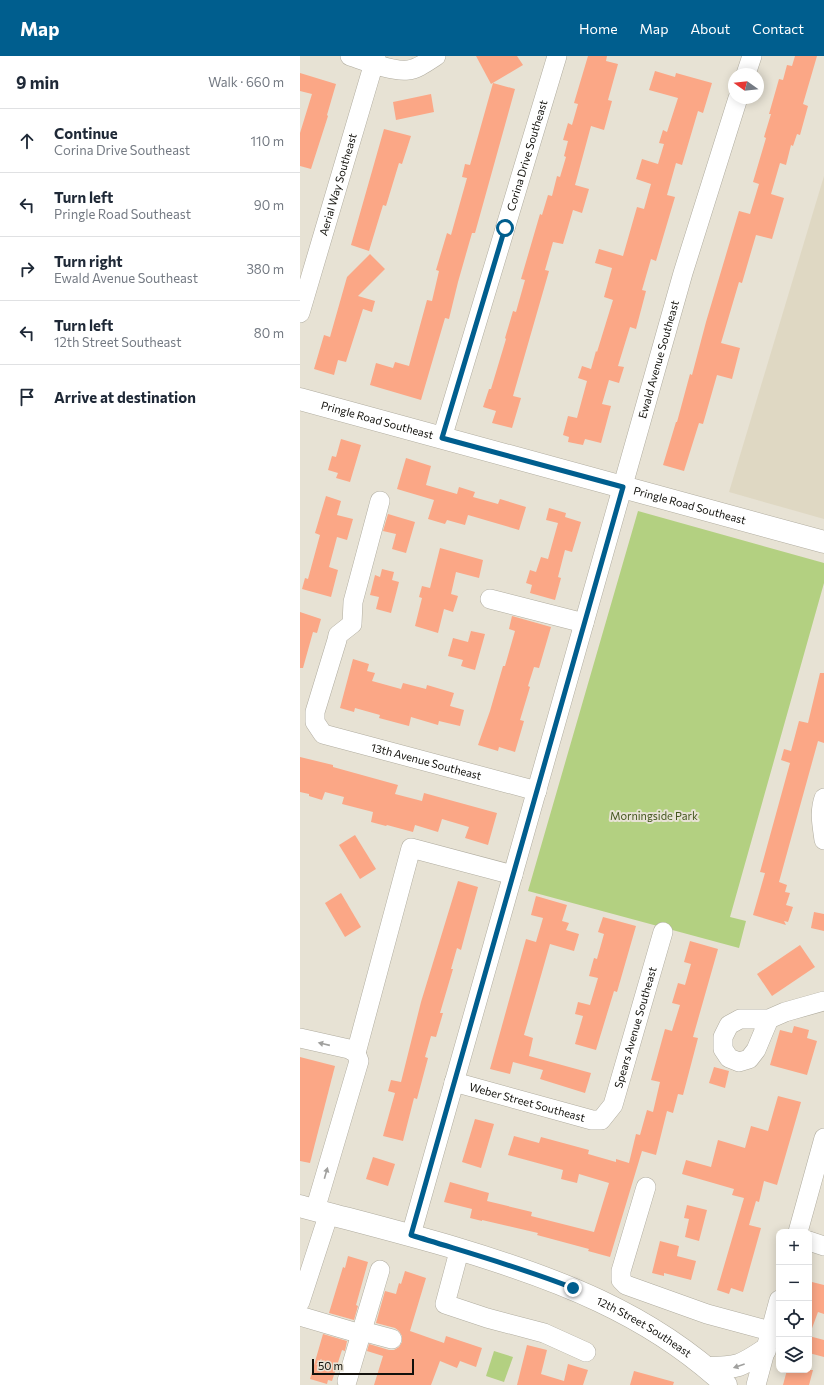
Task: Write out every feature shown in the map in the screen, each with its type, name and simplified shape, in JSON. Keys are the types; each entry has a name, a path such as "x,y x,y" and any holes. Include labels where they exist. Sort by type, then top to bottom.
{"main road":[{"name":"Pringle Road Southeast","path":"300,399 824,542"},
{"name":"12th Street Southeast","path":"315,1210 411,1235 504,1263 547,1278 596,1298 655,1331 708,1368 726,1385"},
{"path":"708,1368 730,1368 740,1366 768,1340"}],"street":[{"path":"350,56 374,60 395,69 409,70 421,66 436,56"},
{"name":"Corina Drive Southeast","path":"442,438 557,56"},
{"name":"Aerial Way Southeast","path":"300,313 374,60"},
{"name":"Ewald Avenue Southeast","path":"411,1235 683,273 736,104"},
{"name":"13th Avenue Southeast","path":"380,501 353,602 352,624 338,635 315,712 315,722 318,728 323,734 537,790"},
{"path":"490,600 584,623"},
{"path":"824,798 820,817 824,840"},
{"path":"300,1302 315,1210 359,1061 356,1053 411,848 513,875"},
{"name":"Spears Avenue Southeast","path":"601,1120 613,1105 663,932"},
{"path":"769,1018 824,1001"},
{"path":"300,1038 349,1049 356,1053"},
{"name":"Weber Street Southeast","path":"454,1082 592,1120 601,1120"},
{"path":"799,1229 824,1138"},
{"path":"646,1186 621,1271 621,1280 626,1285 707,1314 768,1340"},
{"path":"812,1242 824,1246"},
{"path":"457,1258 445,1304 487,1318 537,1331 586,1352"},
{"path":"347,1381 380,1270"},
{"path":"756,1385 779,1301"},
{"path":"300,1316 392,1339"}],"shaded area":[{"path":"824,176 824,519 729,492"}],"green space":[{"name":"Morningside Park","path":"638,511 824,563 824,583 730,917 746,921 739,948 528,891"},
{"path":"494,1351 513,1357 504,1382 486,1376"}],"building":[{"path":"476,56 517,56 523,65 491,84"},
{"path":"588,56 607,56 606,61 618,64 608,100 612,101 604,130 591,126 575,185 589,189 582,213 573,210 563,244 553,242 545,270 549,271 513,396 521,398 512,428 492,423 496,411 483,407 489,389 491,389 513,311 516,312 525,280 521,279 540,214 542,215 548,195 552,196 557,176 560,177 566,157 564,156 568,141 563,140 568,123 572,125 578,104 574,103"},
{"path":"795,56 817,56 803,104 808,106 800,135 797,134 793,146 791,145 786,165 780,163 771,194 784,198 772,239 756,235 742,283 739,282 721,343 740,348 732,379 717,375 703,424 699,423 684,471 663,465 690,374 692,375 739,211 750,214 759,184 753,182 766,138 764,137 771,114 769,114 779,79 783,80 787,65 792,66"},
{"path":"655,71 675,77 676,73 712,83 703,113 698,111 682,165 676,163 667,195 675,197 656,261 651,259 642,290 646,291 636,329 630,327 618,366 624,367 619,383 609,380 602,404 611,406 601,443 585,439 583,445 568,442 569,437 563,435 568,416 577,418 587,381 578,378 582,366 591,369 613,300 604,297 612,268 595,263 599,249 623,256 637,207 644,209 651,184 636,179 642,159 658,164 664,144 659,143 663,130 667,132 678,98 649,90"},
{"path":"300,73 336,84 327,115 328,116 311,169 300,166 300,133 312,94 300,91"},
{"path":"493,83 515,89 475,233 472,233 449,319 445,318 421,400 370,385 376,363 393,368 395,362 409,366 427,300 432,301 439,271 436,270 447,233 451,235 467,178 462,177 465,164 470,165"},
{"path":"431,94 434,112 396,120 393,102"},
{"path":"384,129 411,136 402,164 399,163 386,206 383,205 369,251 351,245"},
{"path":"370,254 385,269 358,296 375,301 372,312 363,309 346,362 338,360 334,375 314,369 324,335 330,337 347,277"},
{"path":"341,439 361,445 350,482 336,478 338,473 328,470 332,456 336,457"},
{"path":"406,458 431,466 426,485 457,494 459,487 475,492 473,497 498,504 500,499 526,507 519,530 468,515 465,525 447,520 445,524 428,519 434,500 397,489"},
{"path":"326,496 341,501 337,515 353,519 347,540 337,537 329,567 338,570 331,597 302,589 305,578 308,579 320,535 315,533"},
{"path":"549,508 566,513 565,517 581,522 572,552 565,550 558,577 561,578 555,600 530,593 532,585 526,583 530,570 536,572 541,557 548,559 558,523 546,520"},
{"path":"388,514 415,522 406,553 392,549 396,534 383,531"},
{"path":"440,548 483,560 479,578 456,572 451,594 458,596 453,612 444,609 438,633 415,626 422,598 419,597 422,586 430,588"},
{"path":"382,569 394,572 392,580 399,582 391,613 376,609 379,597 370,595 375,575 380,577"},
{"path":"300,612 321,619 317,633 313,632 303,668 300,668"},
{"path":"512,616 551,627 539,668 534,667 528,686 530,687 520,720 524,721 515,752 499,747 498,751 478,745 503,666 505,666 515,631 509,629"},
{"path":"471,631 485,634 475,670 461,666 463,660 448,656 453,638 468,642"},
{"path":"353,659 369,664 367,671 375,673 372,681 401,689 403,683 426,689 427,685 454,693 450,706 464,710 460,726 439,721 438,725 411,717 409,726 379,718 380,715 355,708 354,712 340,708"},
{"path":"820,673 824,673 824,743 818,741 779,882 787,885 785,892 790,893 786,905 793,907 788,922 784,921 786,925 753,915 765,873 760,872 790,763 781,760 784,749 791,751 799,721 808,723"},
{"path":"300,757 333,765 333,767 398,785 395,794 422,801 424,793 497,813 488,845 465,838 469,827 442,819 438,832 415,825 413,832 371,822 373,812 342,804 344,797 325,792 322,800 300,792"},
{"path":"355,835 376,869 360,879 339,845"},
{"path":"458,881 478,887 461,950 457,948 451,969 453,969 440,1013 443,1013 436,1037 431,1036 425,1057 428,1058 417,1099 414,1098 403,1141 383,1136 395,1093 388,1091 391,1080 401,1082 421,1002"},
{"path":"341,893 361,927 345,937 325,903"},
{"path":"536,896 567,905 562,921 569,923 566,930 579,934 574,951 550,944 524,1035 533,1038 529,1056 591,1073 585,1093 540,1079 543,1070 513,1062 510,1074 490,1069 526,939 536,942 543,918 531,915"},
{"path":"814,912 824,914 824,931 811,928"},
{"path":"603,917 636,926 617,992 614,991 596,1050 575,1044 583,1016 575,1014 578,1002 590,1005 598,978 589,976 594,958 597,959 604,934 598,932"},
{"path":"690,941 718,949 693,1037 698,1038 683,1095 678,1094 673,1113 667,1111 656,1155 642,1151 610,1257 588,1251 589,1249 537,1235 538,1233 470,1218 472,1209 444,1202 450,1182 489,1193 487,1201 532,1212 531,1216 594,1232 609,1183 579,1174 577,1183 561,1179 563,1170 508,1155 514,1136 539,1143 541,1137 589,1150 588,1154 616,1162 616,1159 629,1163 636,1134 640,1135 647,1110 653,1112 660,1082 651,1080 665,1029 672,1031 680,1005 672,1003 678,983 685,985 691,964 684,962"},
{"path":"800,945 815,967 772,996 757,974"},
{"path":"794,1026 809,1030 807,1038 817,1041 807,1075 770,1065 780,1030 792,1033"},
{"path":"300,1057 335,1066 310,1163 300,1161"},
{"path":"714,1067 729,1071 725,1088 709,1083"},
{"path":"778,1096 801,1102 777,1185 764,1181 759,1202 756,1201 749,1225 761,1228 743,1292 731,1288 729,1294 717,1290 744,1198 732,1195 734,1189 682,1174 686,1160 711,1167 718,1140 745,1148 751,1126 768,1131"},
{"path":"475,1119 494,1124 481,1168 462,1162"},
{"path":"373,1157 395,1164 388,1186 366,1179"},
{"path":"687,1205 707,1210 699,1241 685,1237 689,1219 684,1218"},
{"path":"660,1241 679,1246 677,1256 696,1261 691,1280 664,1273 664,1276 652,1273"},
{"path":"348,1256 368,1262 356,1305 358,1306 354,1320 329,1313 343,1267 345,1268"},
{"path":"405,1271 426,1278 410,1331 444,1343 446,1336 482,1348 476,1367 460,1361 457,1368 440,1361 431,1385 374,1385 383,1356 367,1351 369,1344 394,1350 399,1347 402,1342 402,1336 395,1328 376,1323 385,1291 396,1294 399,1283 401,1284"},
{"path":"812,1282 824,1285 824,1314 818,1312 812,1328"},
{"path":"323,1334 347,1341 345,1351 342,1350 332,1381 328,1380 327,1384 310,1379"},
{"path":"812,1337 824,1340 824,1357 812,1354"},
{"path":"527,1345 547,1350 541,1374 564,1381 568,1364 588,1370 583,1385 517,1385"},
{"path":"813,1370 809,1385 783,1385 786,1373 812,1373"},
{"path":"634,1371 674,1382 673,1385 630,1385"}],"route":[{"path":"505,228 442,438 623,487 411,1235 496,1260 573,1288"}]}
